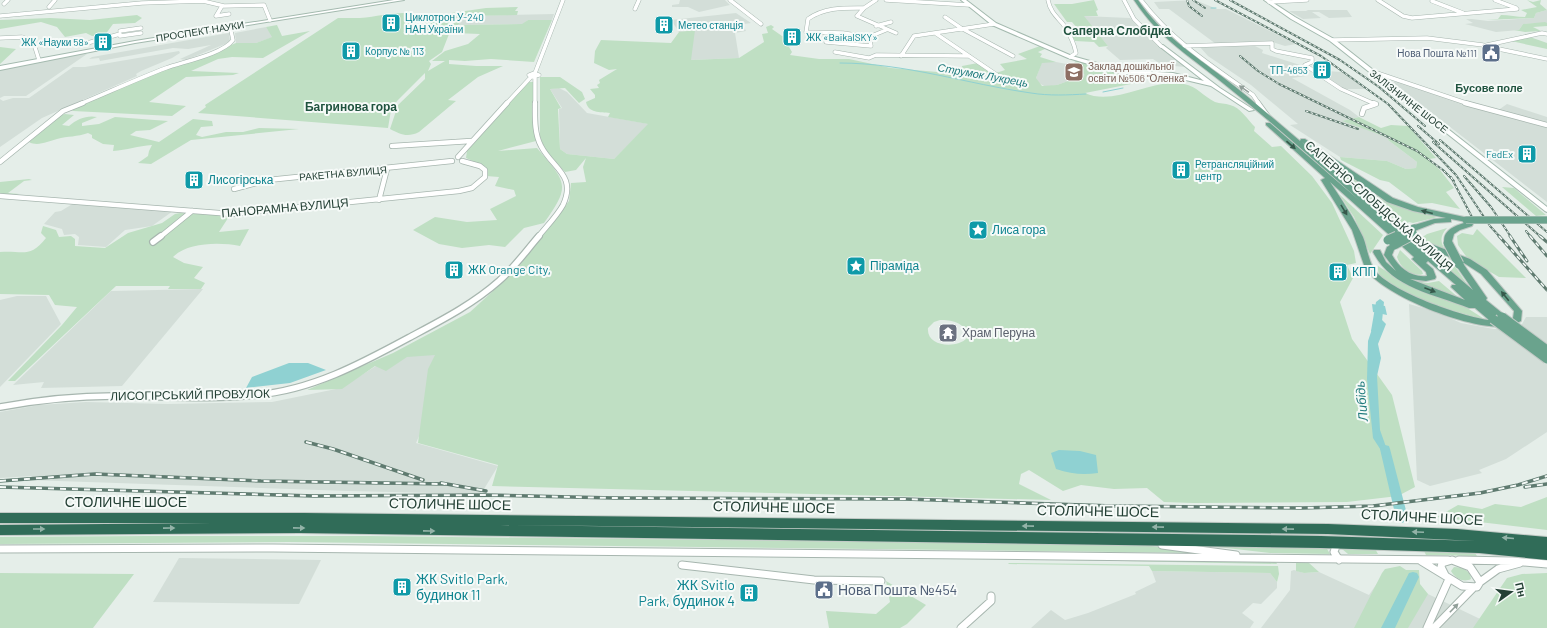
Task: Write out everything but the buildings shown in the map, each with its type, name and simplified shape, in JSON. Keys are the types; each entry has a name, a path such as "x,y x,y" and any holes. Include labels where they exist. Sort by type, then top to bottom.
{"highway":[{"name":"СТОЛИЧНЕ ШОСЕ","path":"0,518 296,518 1328,529 1457,534 1547,543"},
{"name":"СТОЛИЧНЕ ШОСЕ","path":"0,530 300,528 1343,543 1479,547 1547,554"}],"main road":[{"name":"САПЕРНО-СЛОБІДСЬКА ВУЛИЦЯ","path":"1130,0 1140,17 1162,43 1252,110 1321,172 1388,226 1494,316"},
{"name":"САПЕРНО-СЛОБІДСЬКА ВУЛИЦЯ","path":"1136,0 1151,22 1173,43 1231,86 1270,118 1388,226"},
{"path":"1278,125 1317,148 1390,200 1416,210 1467,222 1547,224"},
{"path":"1321,172 1360,239 1370,264 1379,280 1394,289 1464,319 1480,323 1497,324 1516,321 1519,316 1518,311 1484,272 1466,261 1422,245 1388,226"},
{"path":"1370,264 1380,247 1417,230 1444,224 1467,222 1547,220"},
{"path":"1467,222 1455,228 1447,238 1459,264 1494,316 1547,359"},
{"path":"1388,226 1430,271 1432,278 1425,279 1412,277 1395,266 1388,255 1391,242"},
{"path":"1377,252 1383,263"},
{"path":"1370,264 1379,260 1398,276 1464,302 1494,316 1547,350"}],"street":[{"path":"4,4 8,0"},
{"path":"48,7 55,0"},
{"path":"0,16 142,3 203,0 222,6 264,5 270,20"},
{"name":"ПРОСПЕКТ НАУКИ","path":"0,68 230,26 402,0"},
{"path":"460,159 471,141 527,81 534,77 563,0"},
{"path":"635,9 639,0"},
{"path":"730,0 761,24"},
{"path":"876,0 864,8 858,14 858,18 896,33"},
{"path":"886,0 969,5"},
{"path":"963,0 994,24 1070,57 1122,72 1173,76 1213,85"},
{"path":"1048,0 1051,12 1064,26 1075,46 1076,52 1070,57"},
{"name":"САПЕРНО-СЛОБІДСЬКА ВУЛИЦЯ","path":"1124,0 1134,19 1213,85 1252,110"},
{"name":"САПЕРНО-СЛОБІДСЬКА ВУЛИЦЯ","path":"1141,0 1157,21 1184,46 1253,95 1270,118"},
{"path":"1268,1 1307,0"},
{"path":"1378,0 1403,16 1412,18 1517,9 1495,0"},
{"path":"1432,1 1437,0"},
{"name":"ЗАЛІЗНИЧНЕ ШОСЕ","path":"1268,1 1293,18 1332,40 1547,210"},
{"path":"1432,1 1465,14"},
{"path":"222,6 216,16 229,14"},
{"path":"864,8 835,10 817,14 808,19 806,32 843,33 869,37 886,30"},
{"path":"945,17 961,28 1013,56"},
{"path":"876,26 891,22"},
{"path":"901,56 912,37 961,28 994,24"},
{"path":"0,162 64,111 166,68 204,56 230,44 233,40 230,26"},
{"path":"80,45 120,32 141,28"},
{"path":"120,32 120,45"},
{"path":"120,32 141,33"},
{"path":"935,33 997,75"},
{"path":"1488,46 1527,36 1547,34"},
{"path":"0,38 6,39 22,37 33,41 39,60"},
{"path":"826,42 869,46 872,44 869,37"},
{"path":"1332,40 1416,37 1454,40 1488,46 1547,60"},
{"path":"1184,46 1268,42 1272,44 1272,49 1276,51 1308,56 1312,60 1311,63 1305,65 1307,68 1324,77 1341,89 1376,104 1364,108 1362,114"},
{"path":"835,52 869,58 874,55 969,56"},
{"path":"1371,71 1486,109 1547,125"},
{"path":"527,81 534,77"},
{"name":"ЛИСОГІРСЬКИЙ ПРОВУЛОК","path":"0,407 72,397 229,397 289,391 318,383 354,367 457,311 476,299 500,280 562,206 566,196 568,186 565,177 543,150 537,135 534,77"},
{"path":"1384,81 1399,80"},
{"path":"392,146 471,141"},
{"name":"РАКЕТНА ВУЛИЦЯ","path":"234,189 268,180 387,169 452,161 453,158 460,159"},
{"name":"ПАНОРАМНА ВУЛИЦЯ","path":"0,196 232,214 450,193 472,188 483,180 485,170 480,166 460,159"},
{"path":"379,200 387,169"},
{"path":"152,242 192,211"},
{"path":"1128,540 1261,558"},
{"path":"1339,560 1334,552 1336,546 1343,543"},
{"path":"0,549 273,548 800,553 1339,560 1452,560 1529,562 1547,564"},
{"path":"1415,560 1432,565 1447,577 1464,587 1473,588"},
{"path":"1447,577 1441,567 1442,563 1452,560 1473,569 1480,578 1480,582"},
{"path":"1434,628 1473,588 1477,587 1480,582 1490,573 1497,569 1529,562"},
{"path":"682,565 814,580 881,580"},
{"path":"1427,628 1447,577"},
{"path":"961,628 991,601 992,596"}],"shaded area":[{"path":"680,0 725,0 730,5 699,12 688,7 672,7 672,5 679,4"},
{"path":"1195,0 1217,9 1226,9 1296,44 1285,46 1269,41 1247,42 1263,50 1262,53 1300,65 1309,73 1306,76 1292,78 1350,110 1359,117 1343,121 1390,138 1388,140 1417,162 1416,168 1406,169 1387,161 1340,157 1290,125 1298,124 1251,85 1208,56 1199,46 1216,44 1169,9 1159,9 1154,2"},
{"path":"1306,10 1347,10 1352,17 1329,18 1319,12 1312,12 1321,18 1303,19 1289,11 1308,11"},
{"path":"1547,10 1547,23 1523,24 1519,30 1496,32 1465,24 1473,23 1466,19 1488,21 1534,18 1536,13"},
{"path":"736,13 751,23 722,27 725,29 744,27 746,31 735,33 739,58 690,60 694,30 679,32 671,20"},
{"path":"554,14 552,20 528,20 523,24 458,25 465,16"},
{"path":"1083,16 1130,18 1149,38 1186,67 1162,65 1153,59 1120,60 1106,48 1108,46"},
{"path":"266,27 273,37 256,43 236,43 235,33"},
{"path":"229,33 230,42 186,60 180,59 211,45 188,49 173,48 100,61 99,58 89,59 92,57"},
{"path":"179,51 180,53 172,58 141,71 136,74 137,76 42,118 0,147 0,99 3,101 13,98 29,98 73,67 85,67"},
{"path":"87,54 26,96 4,96 0,98 0,70"},
{"name":"Заклад дошкільної освіти №506 \"Оленка\"","path":"1077,59 1086,75 1057,85 1046,87 1037,82 1036,78 1042,62 1056,62 1072,65"},
{"path":"1326,71 1342,72 1366,89 1341,89 1325,75 1330,75"},
{"path":"1392,82 1400,82 1481,109 1547,128 1547,202"},
{"path":"559,88 567,92 587,113 649,124 614,159 567,154 560,149 559,109 562,108 550,89"},
{"path":"1507,104 1547,117 1547,124 1497,111"},
{"path":"74,203 173,211 152,226 125,230 106,247 78,245 79,237 75,234 64,235 62,229 44,224 55,212 61,211"},
{"path":"203,289 122,386 41,388 44,382 13,385 111,291"},
{"path":"17,296 46,296 61,324 0,387 0,300"},
{"path":"1409,304 1434,311 1461,323 1494,329 1521,326 1526,317 1547,317 1547,432 1506,459 1479,470 1482,473 1430,486 1417,480"},
{"path":"464,332 416,443 498,466 481,494 29,480 32,476 0,478 0,412 39,405 86,402 168,404 272,402 341,388 403,349"},
{"path":"179,558 321,560 299,604 153,602"},
{"path":"1294,570 1304,573 1319,572 1369,595 1384,573 1499,628 1261,628 1290,590 1291,571"},
{"path":"1152,571 1270,573 1277,582 1277,588 1261,604 1253,603 1242,613 1254,622 1250,628 1031,628 1051,610 1065,620 1088,613 1136,594 1135,592 1156,582"}],"green space":[{"path":"1094,0 1098,10 1096,11 1098,16 1084,16 1108,46 1099,47 1094,42 1075,41 1068,29 1078,29 1072,22 1067,22 1054,4 1072,4"},
{"path":"1527,0 1533,2 1541,0 1540,4 1547,10 1536,13 1534,18 1486,20 1498,19 1501,15 1525,17 1527,13 1521,10 1537,7"},
{"path":"518,7 515,11 518,11 517,15 465,16 458,25 522,24 528,20 552,20 534,62 491,59 465,61 449,60 449,64 503,66 478,77 448,100 456,101 415,134 404,135 390,129 398,105 425,79 425,73 397,101 391,110 388,128 198,113 206,107 205,105 338,18 360,18 400,13 426,16 403,33 407,34 411,30 421,28 431,16 486,8","holes":["454,33 480,34 468,44 445,51 432,61 445,61 428,71 431,64 429,61 442,52 449,34 447,34"]},
{"path":"137,15 142,18 135,23 113,24 105,35 92,36 86,33 65,37 57,27 41,22 0,29 0,20 50,18 90,20"},
{"path":"1547,23 1547,26 1533,27 1541,31 1525,32 1514,30 1519,30 1523,24"},
{"path":"277,25 282,36 310,31 263,58 232,57 218,59 191,71 239,73 233,75 186,77 149,102 186,106 172,116 73,111 71,109 180,63 202,57 236,43 256,43 272,37 266,27"},
{"path":"771,25 774,27 772,29 782,36 787,35 783,38 786,42 793,45 789,47 792,52 790,55 819,59 849,59 891,68 961,74 962,66 978,63 993,74 1005,70 1000,64 1027,59 1018,54 1040,46 1045,49 1038,52 1042,54 1040,57 1056,62 1042,63 1036,78 1042,86 1057,85 1085,75 1073,65 1077,60 1116,71 1170,77 1148,77 1141,79 1136,83 1085,93 1109,97 1159,84 1184,84 1197,89 1215,102 1228,104 1237,108 1255,127 1254,131 1272,147 1281,146 1312,176 1332,203 1354,251 1356,263 1347,265 1353,278 1340,302 1352,339 1392,395 1415,487 1398,496 1347,502 1164,502 1147,488 1114,489 1081,485 1063,491 1029,470 1021,474 1019,484 1051,500 492,486 498,465 418,443 428,369 435,355 407,357 386,371 375,366 342,389 307,390 393,353 470,312 516,270 569,201 571,183 586,182 583,167 586,158 576,170 565,172 545,150 540,137 540,77 560,77 582,92 585,99 579,103 565,88 550,89 561,108 558,109 560,149 567,154 614,159 648,124 608,117 610,113 595,111 587,106 586,102 595,98 595,95 590,89 599,88 597,85 600,83 599,80 617,69 609,70 594,63 595,51 601,40 671,43 679,32 695,30 691,60 739,58 764,42 762,34 768,33 766,27","holes":["944,320 960,324 966,330 968,334 967,338 962,342 950,345 943,344 932,339 928,328 934,322"]},
{"path":"1530,37 1547,43 1547,49 1511,41"},
{"path":"0,47 16,49 0,64"},
{"path":"527,82 534,82 536,141 498,151 537,148 555,169 560,177 562,192 559,200 544,223 524,228 505,247 489,245 462,248 439,244 413,230 435,217 467,222 497,220 490,209 516,196 514,190 495,186 499,177 486,176 486,167 466,158 467,151"},
{"path":"61,115 74,115 62,125 69,126 75,121 86,117 97,117 82,123 82,126 99,124 115,117 168,121 150,130 136,131 130,135 159,142 193,119 212,121 213,126 201,127 196,135 202,137 226,132 243,132 259,128 299,129 191,140 151,164 138,163 148,156 152,145 113,151 114,145 103,144 92,138 92,135 88,133 39,144 29,142"},
{"path":"1359,117 1381,128 1391,125 1408,126 1436,158 1429,159 1454,188 1446,192 1460,209 1432,203 1418,204 1389,182 1380,180 1341,160 1340,157 1387,161 1406,169 1416,168 1417,162 1388,140 1389,138 1342,121"},
{"path":"1315,151 1380,198 1407,209 1438,217 1413,223 1409,222 1402,226"},
{"path":"32,180 24,181 8,193 19,194 0,194 0,182"},
{"path":"1502,187 1514,188 1546,215 1536,216"},
{"path":"1339,194 1383,235 1370,254 1354,217"},
{"path":"175,214 230,215 219,232 249,229 240,246 205,244 187,248 173,257 184,263 203,267 194,278 205,283 201,289 168,289 170,286 116,286 15,381 8,381 62,325 77,307 55,305 49,295 0,294 0,252 25,252 35,249 46,238 41,233 43,226 56,230 59,237 71,236 75,239 75,246 105,248 128,233 162,223"},
{"path":"1447,228 1442,239 1442,244 1445,250 1418,240 1427,234"},
{"path":"1477,229 1526,278 1499,277 1468,259 1458,245 1457,236 1462,233 1473,235"},
{"path":"1424,249 1448,256 1469,287"},
{"path":"1400,250 1422,271 1423,274 1419,275 1411,273 1404,268 1397,257"},
{"path":"1378,266 1408,285 1464,306 1486,320 1446,309 1415,297 1389,284 1381,277"},
{"path":"1414,281 1428,283 1439,281 1459,298"},
{"path":"1547,497 1547,530 1437,517 1458,505 1482,509 1495,504 1521,507"},
{"path":"370,536 1144,545 1202,553 289,542 0,544 0,537"},
{"path":"1209,546 1326,547 1330,554 1270,553"},
{"path":"1374,547 1378,554 1348,554 1342,549"},
{"path":"1423,549 1473,550 1477,556 1426,555"},
{"path":"1017,557 1275,560 1277,564 1014,559"},
{"path":"1008,563 1278,566 1279,574 1277,582 1270,573 1152,571 1149,566"},
{"path":"1296,563 1309,563 1319,572 1304,573 1296,571"},
{"path":"1400,566 1406,570 1419,570 1420,584 1428,594 1408,628 1354,628 1382,573 1385,569"},
{"path":"1454,567 1466,570 1471,576 1471,579 1462,580 1457,578 1451,571"},
{"path":"0,573 134,574 93,628 0,628"},
{"path":"1547,573 1547,628 1473,628 1507,578 1522,574"},
{"path":"886,581 926,605 907,624 900,628 829,628 826,611 876,614 890,602"}],"water":[{"path":"1372,304 1385,306 1387,315 1373,312"},
{"path":"1375,320 1382,320 1386,324 1378,344 1381,358 1377,376 1380,430 1391,461 1386,458 1373,438 1367,379 1368,341"},
{"path":"289,363 308,363 326,370 290,383 246,388 252,377"},
{"path":"1059,450 1080,451 1096,455 1098,473 1077,474 1056,469 1051,453"}],"waterway":[{"path":"1211,8 1216,8"},
{"name":"Струмок Лукрець","path":"840,63 888,66 1038,94 1086,94"},
{"name":"Струмок Лукрець","path":"1103,92 1123,88"},
{"name":"Либідь","path":"1376,331 1380,302"},
{"name":"Либідь","path":"1385,449 1402,518"},
{"name":"Либідь","path":"1388,628 1413,577"}],"railway":[{"path":"1187,0 1189,6 1202,16"},
{"path":"1193,0 1205,8"},
{"path":"1215,0 1321,56 1388,104 1456,175 1490,226 1500,237"},
{"path":"1230,0 1340,60 1379,87 1425,126"},
{"path":"1240,56 1258,71 1279,84 1417,151 1443,170 1452,179"},
{"path":"1306,111 1358,129"},
{"path":"1418,126 1439,144"},
{"path":"1440,140 1547,232"},
{"path":"1433,142 1541,237"},
{"path":"1464,176 1491,207 1511,237"},
{"path":"1452,179 1473,219"},
{"path":"1526,231 1531,237"},
{"path":"1499,236 1547,290"},
{"path":"1510,236 1527,261"},
{"path":"1530,236 1547,256"},
{"path":"1540,236 1547,242"},
{"path":"306,442 333,449 423,480"},
{"path":"0,481 95,474 261,481 445,484"},
{"path":"0,487 314,496 485,495 614,498 904,499 1113,506 1302,508 1373,506 1480,493 1518,485 1547,476"},
{"path":"441,483 486,491"},
{"path":"1525,487 1547,484"}],"place":[{"name":"Циклотрон У-240 НАН України","path":"391,23"},
{"name":"Метео станція","path":"664,25"},
{"name":"ЖК «BaikalSKY»","path":"792,37"},
{"name":"ЖК «Науки 58»","path":"103,42"},
{"name":"Корпус № 113","path":"351,51"},
{"name":"Нова Пошта №111","path":"1491,53"},
{"name":"ТП-4653","path":"1322,70"},
{"name":"Заклад дошкільної освіти №506 \"Оленка\"","path":"1074,72"},
{"name":"FedEx","path":"1527,154"},
{"name":"Ретрансляційний центр","path":"1181,170"},
{"name":"Лисогірська","path":"194,180"},
{"name":"Лиса гора","path":"978,230"},
{"name":"Піраміда","path":"856,266"},
{"name":"ЖК Orange City,","path":"454,270"},
{"name":"КПП","path":"1338,272"},
{"name":"Храм Перуна","path":"948,333"},
{"name":"ЖК Svitlo Park, будинок 11","path":"402,587"},
{"name":"Нова Пошта №454","path":"824,590"},
{"name":"ЖК Svitlo Park, будинок 4","path":"749,593"}],"district":[{"name":"Саперна Слобідка","path":"1117,31"},
{"name":"Бусове поле","path":"1489,88"},
{"name":"Багринова гора","path":"351,107"}]}
